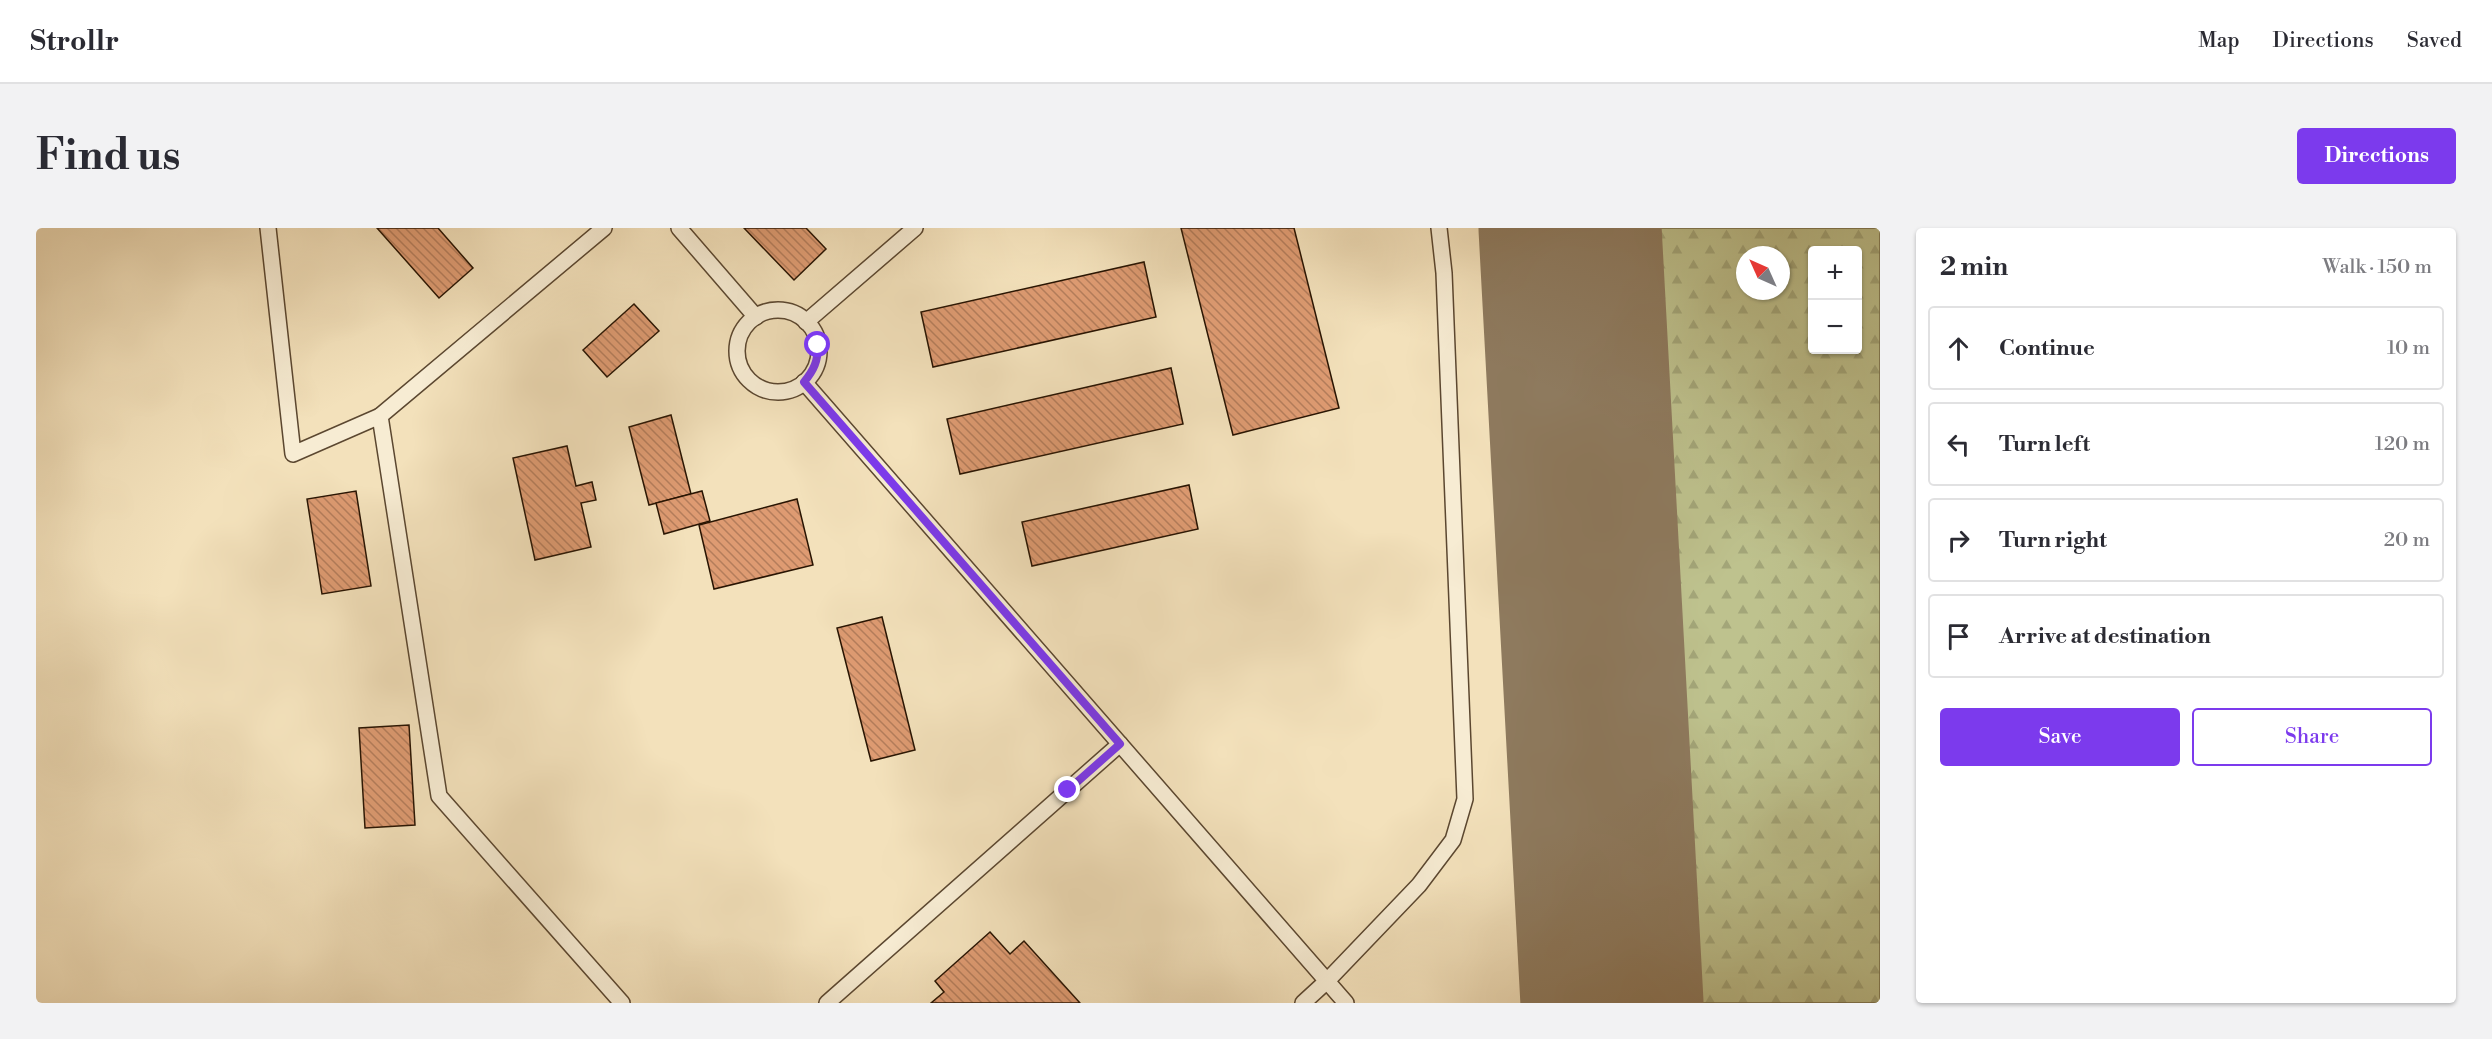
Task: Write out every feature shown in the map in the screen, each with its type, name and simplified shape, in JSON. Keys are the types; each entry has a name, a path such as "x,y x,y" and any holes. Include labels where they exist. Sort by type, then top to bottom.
{"lane":[{"path":"268,228 294,454 380,416 604,228"},
{"path":"679,228 756,317"},
{"path":"806,322 915,228"},
{"path":"1303,1003 1328,981 1419,885 1453,840 1465,800 1444,273 1439,228"},
{"path":"782,310 795,314 806,322 814,333 818,345 816,366 804,382 793,389 780,392 754,385 745,376 739,364 737,351 739,337 746,326 756,317 782,310"},
{"path":"804,382 1346,1003"},
{"path":"380,416 439,796 622,1003"},
{"path":"827,1003 1120,744"}],"green space":[{"path":"1647,228 1880,228 1880,1003 1689,1003 1664,462"}],"building":[{"path":"377,228 438,228 473,268 439,298"},
{"path":"744,228 806,228 826,249 794,280"},
{"path":"1181,228 1294,228 1339,408 1233,435"},
{"path":"1144,262 1156,317 933,367 921,312"},
{"path":"634,304 659,331 607,377 583,350"},
{"path":"1171,368 1183,424 960,474 947,419"},
{"path":"671,415 691,494 649,505 629,427"},
{"path":"567,446 576,486 592,482 596,500 581,503 591,547 535,560 513,458"},
{"path":"1189,485 1198,529 1032,566 1022,522"},
{"path":"356,491 371,586 322,594 307,499"},
{"path":"702,491 710,521 664,534 656,503"},
{"path":"797,499 813,565 714,589 699,525"},
{"path":"882,617 915,750 871,761 837,628"},
{"path":"409,725 415,825 365,828 359,728"},
{"path":"990,932 1010,954 1024,941 1080,1003 931,1003 944,992 935,981"}],"runway":[{"path":"1570,228 1612,1003"}],"route":[{"path":"818,345 818,359 813,372 804,382 1120,744 1068,790"}]}
